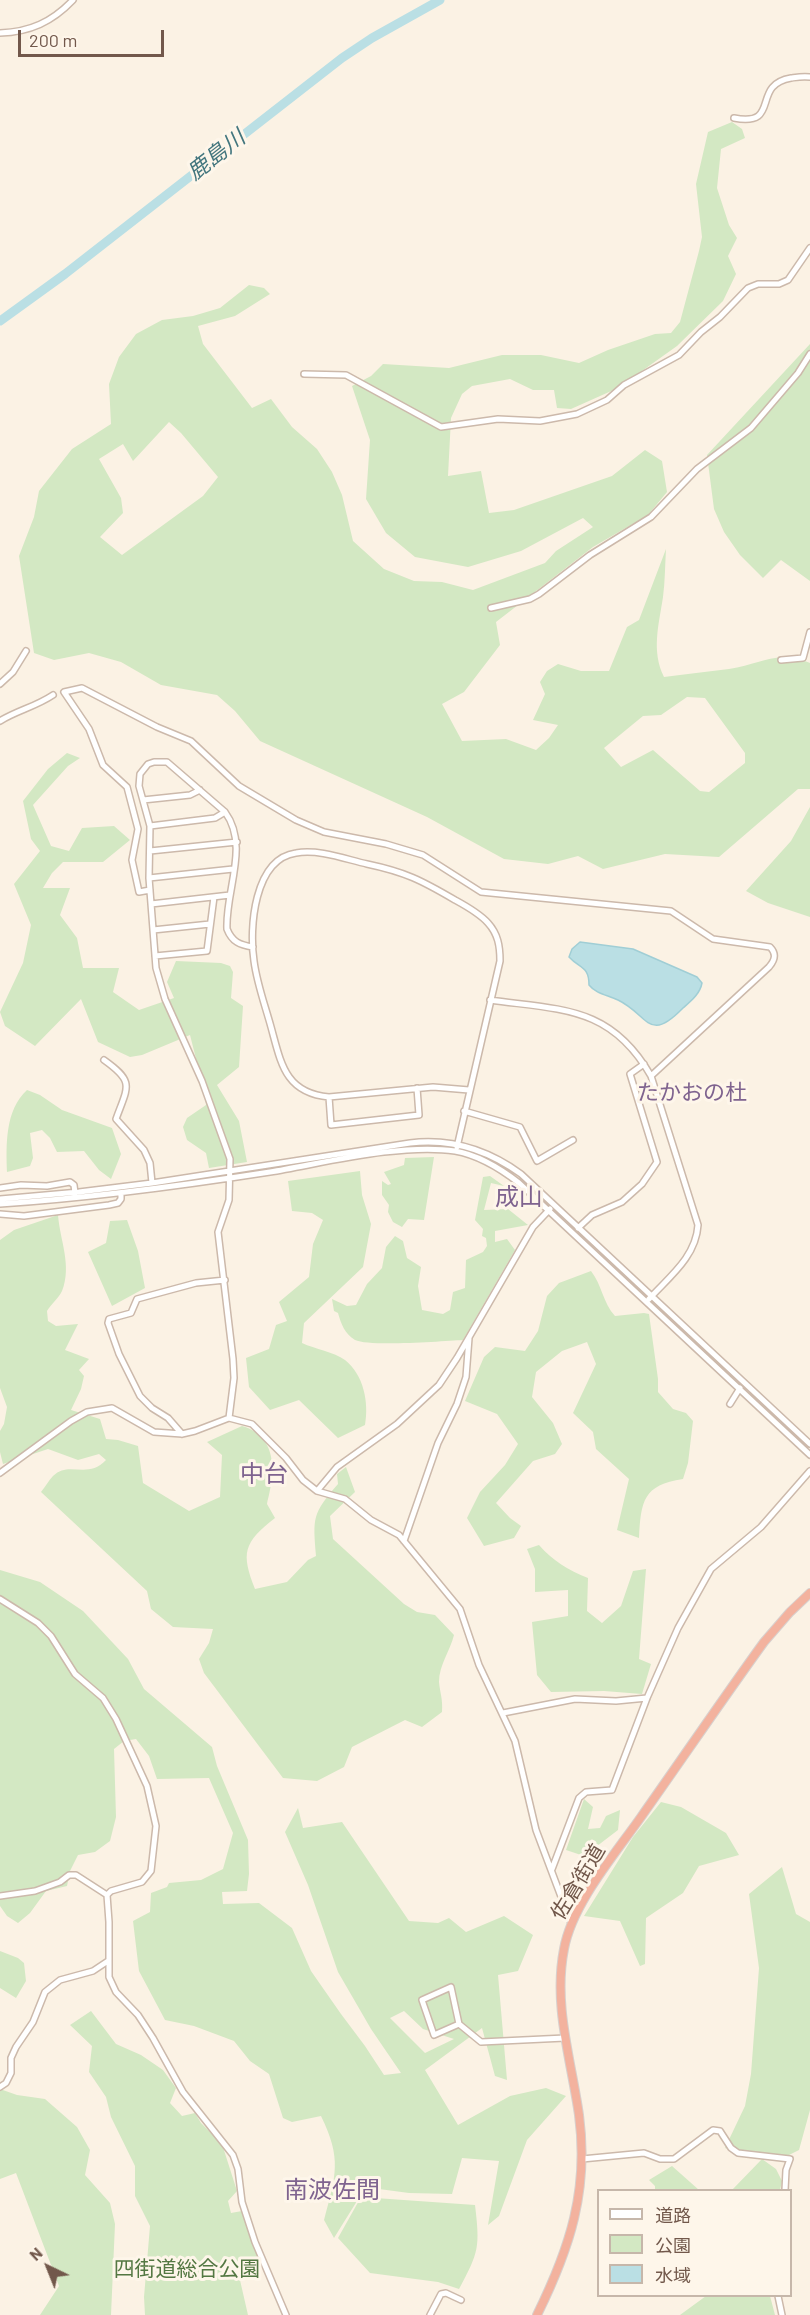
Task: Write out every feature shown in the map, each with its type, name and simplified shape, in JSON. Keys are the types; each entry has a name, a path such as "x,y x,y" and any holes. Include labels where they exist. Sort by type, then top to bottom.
{"highway":[{"name":"佐倉街道","path":"537,2315 568,2244 578,2205 582,2159 579,2115 565,2038 561,1999 560,1972 571,1923 579,1906 764,1642 810,1593"}],"street":[{"path":"0,33 16,33 45,23 73,0"},
{"path":"734,118 754,119 765,108 772,87 781,80 801,76 810,77"},
{"path":"304,374 346,375 441,427 498,419 540,422 577,414 607,400 624,385 679,355 748,288 758,284 779,284 788,280 810,248"},
{"path":"491,608 530,599 539,594 590,555 651,517 697,469 762,417 798,373 810,354"},
{"path":"803,658 810,633"},
{"path":"0,684 13,672 26,651"},
{"path":"781,660 810,659"},
{"path":"150,890 139,891 133,868 138,829 126,788 103,765 89,729 64,692 82,688 157,727 191,741 239,786 296,819 324,832 386,844 423,855 481,892 671,911 713,939 770,947 775,956 769,967 651,1076"},
{"path":"0,722 12,714 36,706 53,695"},
{"path":"229,1418 234,1378 218,1232 229,1200 230,1170 227,1150 202,1081 165,999 156,968 149,878 150,826 139,786 140,774 148,764 167,762 173,766 225,812 236,830 237,842 227,922 229,935 241,945 253,946"},
{"path":"143,800 190,795 200,790"},
{"path":"150,826 215,818 225,812"},
{"path":"150,851 237,842"},
{"path":"456,1151 500,961 498,940 494,931 475,911 420,879 398,871 307,852 282,857 271,866 259,887 253,946 257,976 281,1065 286,1074 304,1091 329,1097 417,1088 450,1087 469,1090"},
{"path":"149,878 233,869"},
{"path":"151,904 230,896"},
{"path":"155,956 207,951 214,897"},
{"path":"153,930 210,924"},
{"path":"490,1000 571,1012 596,1020 627,1042 651,1076 698,1225 697,1237 687,1258 645,1302"},
{"path":"104,1060 118,1070 127,1084 116,1119 144,1150 150,1163 152,1183"},
{"path":"578,1228 592,1215 622,1202 642,1184 657,1162 630,1074 644,1064"},
{"path":"329,1097 331,1125 419,1115 417,1088"},
{"path":"464,1111 520,1127 537,1161 573,1140"},
{"path":"0,1204 410,1143 433,1141 458,1144 500,1160 521,1174 810,1444"},
{"path":"0,1199 120,1194 380,1154 423,1149 456,1151 508,1174 810,1455"},
{"path":"0,1188 21,1185 47,1186 70,1182 74,1185 75,1193"},
{"path":"0,1214 24,1216 109,1205 118,1203 121,1199 120,1194"},
{"path":"317,1491 337,1467 397,1424 439,1385 533,1227 549,1211 551,1207 548,1200"},
{"path":"182,1434 168,1418 152,1408 140,1396 119,1354 108,1323 109,1319 131,1313 137,1299 196,1283 225,1280"},
{"path":"404,1541 438,1443 457,1404 466,1377 469,1337"},
{"path":"730,1404 739,1390 737,1377"},
{"path":"0,1473 71,1421 87,1412 112,1408 154,1432 182,1434 229,1418 241,1420 259,1429 303,1480 317,1491 345,1500 371,1520 399,1535 460,1609 479,1665 515,1741 536,1830 571,1923"},
{"path":"552,1869 579,1798 586,1792 612,1790 647,1698 678,1628 711,1569 761,1527 810,1471"},
{"path":"0,1599 38,1623 51,1636 75,1674 103,1698 116,1719 147,1786 156,1826 151,1871 142,1882 111,1891 107,1895 109,1977 116,1992 148,2030 183,2092 233,2155 238,2169 242,2202 255,2242 286,2315"},
{"path":"503,1713 575,1700 616,1701 647,1698"},
{"path":"0,1896 35,1891 60,1882 69,1875 76,1875 107,1895"},
{"path":"0,2087 6,2083 11,2073 11,2058 33,2022 45,1992 60,1980 93,1971 108,1961"},
{"path":"459,2024 434,2035 422,2000 451,1987 459,2024 482,2042 565,2038"},
{"path":"582,2159 644,2153 660,2159 674,2159 713,2130 720,2131 731,2148 738,2153 790,2159 786,2170 785,2189"},
{"path":"430,2315 441,2294 446,2293 461,2300"},
{"path":"778,2297 782,2315"}],"green space":[{"path":"732,122 742,129 745,138 721,149 717,188 729,225 737,238 728,256 736,274 723,301 677,346 618,388 571,409 557,408 554,390 533,390 510,379 472,386 462,394 451,418 448,476 481,471 489,513 514,510 612,476 645,450 662,461 667,492 648,515 593,547 496,622 500,645 464,692 442,704 462,741 506,739 536,750 549,738 558,725 533,720 545,694 540,682 547,671 558,664 581,671 609,671 627,627 639,620 666,549 664,591 657,647 664,677 741,667 778,658 798,659 810,663 810,789 798,789 719,857 665,854 603,869 578,856 548,864 504,859 427,817 260,741 235,711 217,695 161,685 121,662 89,653 54,660 34,653 19,556 34,517 39,491 72,449 111,424 109,384 119,357 136,334 162,320 193,316 220,308 249,285 264,288 270,294 235,316 198,326 203,344 252,408 271,399 292,427 317,449 332,472 342,495 353,541 384,569 414,581 442,582 473,590 545,563 556,551 593,527 583,518 521,551 468,567 415,557 386,533 366,499 370,440 352,386 371,376 383,364 449,368 502,355 541,355 579,363 608,350 655,334 671,333 680,322 702,237 696,184 708,132","holes":["169,422 218,477 203,496 122,555 100,537 123,513 121,498 99,459 123,444 133,461","687,697 705,698 745,753 745,763 709,792 700,791 653,750 621,767 604,748 643,716 661,715"]},
{"path":"810,344 810,581 781,560 763,578 740,555 724,532 714,509 707,455"},
{"path":"67,753 80,758 68,766 33,805 51,846 69,851 82,828 114,826 130,840 103,862 63,862 52,873 43,888 70,888 60,915 77,938 83,968 119,968 113,992 139,1010 174,998 167,982 176,961 221,963 230,966 233,972 231,998 243,1006 239,1067 217,1085 239,1121 247,1162 209,1168 206,1153 187,1140 183,1127 187,1118 206,1105 190,1035 142,1055 130,1057 98,1042 81,999 35,1046 5,1026 0,1012 23,963 31,925 14,884 40,851 31,839 23,801 48,769"},
{"path":"810,807 810,917 768,903 746,891 791,841"},
{"path":"27,1090 40,1095 62,1110 112,1128 121,1154 111,1179 99,1170 84,1151 57,1152 50,1138 42,1130 30,1133 33,1158 30,1166 7,1172 8,1128 14,1107"},
{"path":"434,1157 424,1220 408,1219 402,1227 393,1222 388,1212 389,1205 382,1195 382,1181 388,1185 391,1184 384,1172 404,1165 405,1158"},
{"path":"360,1171 362,1195 371,1224 363,1267 304,1323 302,1343 345,1360 361,1381 366,1408 365,1425 338,1438 299,1400 270,1410 249,1387 246,1358 269,1349 276,1325 287,1321 279,1302 309,1277 313,1244 323,1220 312,1213 292,1211 288,1181"},
{"path":"490,1176 504,1186 491,1183 484,1210 508,1209 528,1225 495,1231 495,1242 507,1239 515,1250 463,1340 375,1343 352,1338 344,1328 338,1313 334,1311 332,1299 347,1306 356,1305 367,1284 382,1268 386,1247 395,1236 403,1241 407,1258 421,1267 418,1286 422,1310 443,1314 450,1310 453,1292 465,1288 466,1260 483,1252 487,1246 486,1238 482,1236 483,1229 475,1220 483,1177"},
{"path":"58,1215 66,1272 62,1291 47,1311 48,1321 56,1326 78,1324 65,1350 89,1359 79,1370 84,1376 81,1389 71,1410 100,1419 106,1439 138,1446 143,1483 189,1511 220,1497 222,1455 207,1442 242,1426 254,1431 263,1439 271,1458 272,1469 267,1504 275,1518 256,1535 248,1549 248,1566 255,1589 287,1582 308,1560 316,1556 316,1517 323,1502 338,1484 337,1474 346,1467 355,1492 330,1516 333,1539 404,1604 417,1612 435,1615 454,1635 439,1676 442,1712 422,1727 405,1720 352,1747 344,1767 317,1781 283,1778 204,1673 199,1659 209,1643 213,1629 173,1627 151,1609 147,1591 41,1492 59,1472 92,1469 106,1460 99,1454 78,1460 48,1449 3,1464 0,1452 0,1431 4,1424 7,1407 0,1388 0,1240 14,1230"},
{"path":"127,1220 138,1251 145,1288 112,1306 88,1252 106,1243 110,1221"},
{"path":"591,1271 615,1316 649,1314 658,1392 673,1409 686,1413 693,1421 688,1463 683,1479 660,1486 647,1497 641,1514 639,1538 617,1530 629,1479 596,1449 593,1432 573,1413 596,1364 587,1342 562,1351 536,1372 532,1397 553,1423 562,1444 555,1454 533,1461 496,1503 521,1526 514,1538 484,1546 467,1518 480,1492 505,1465 518,1444 497,1414 465,1401 484,1357 495,1347 525,1351 538,1331 547,1296 559,1283"},
{"path":"539,1545 561,1564 588,1578 587,1611 602,1623 621,1606 633,1571 646,1569 639,1659 651,1664 642,1694 604,1691 551,1692 537,1675 532,1622 568,1616 568,1590 535,1592 535,1569 527,1549"},
{"path":"0,1570 40,1582 83,1611 128,1659 144,1689 212,1747 217,1766 248,1840 247,1891 222,1892 223,1904 259,1903 292,1928 311,1971 384,2075 401,2073 371,2029 338,1972 308,1885 285,1832 298,1808 303,1828 342,1822 409,1921 438,1923 449,1918 466,1932 504,1916 533,1935 518,1971 498,1975 507,2080 495,2076 482,2028 425,2070 458,2125 510,2096 546,2088 566,2096 527,2140 499,2216 488,2225 499,2161 462,2158 452,2194 409,2193 379,2189 362,2193 334,2238 324,2220 334,2179 334,2156 328,2131 321,2116 292,2122 283,2118 269,2074 250,2061 234,2041 194,2026 165,2020 139,1971 133,1921 150,1912 151,1893 167,1887 169,1883 201,1880 223,1869 233,1833 209,1778 157,1779 149,1756 136,1739 124,1741 114,1749 116,1817 110,1841 95,1852 78,1855 70,1871 67,1886 46,1891 30,1913 18,1923 7,1916 0,1906","holes":["404,2011 423,2029 454,2039 425,2053 390,2018"]},
{"path":"584,1799 593,1807 588,1829 600,1828 606,1816 620,1810 618,1830 584,1856 566,1850"},
{"path":"661,1802 681,1807 726,1833 739,1855 699,1866 683,1893 646,1918 645,1964 640,1966 620,1921 584,1916 633,1837"},
{"path":"782,1867 796,1914 810,1922 810,2110 799,2150 777,2161 725,2148 745,2106 751,2074 759,1968 749,1894"},
{"path":"0,1951 24,1963 26,1981 16,1998 0,1988"},
{"name":"四街道総合公園","path":"91,2011 116,2044 141,2055 163,2070 176,2088 170,2103 182,2116 195,2113 201,2123 222,2144 237,2191 228,2201 231,2213 242,2211 261,2263 237,2267 248,2315 145,2315 144,2297 150,2226 135,2196 135,2166 111,2117 106,2097 89,2072 92,2046 70,2025"},
{"path":"0,2089 17,2095 45,2099 77,2127 90,2150 85,2175 110,2203 115,2224 111,2315 40,2315 59,2286 16,2173 0,2179"},
{"path":"762,2159 776,2169 782,2181 780,2189 733,2189"},
{"path":"672,2166 698,2189 655,2189 649,2180"},
{"path":"361,2197 475,2205 476,2249 471,2266 459,2289 438,2282 370,2273 338,2238"},
{"path":"705,2297 770,2297 775,2315 680,2315"}],"water":[{"path":"580,942 633,949 697,977 702,983 701,987 695,997 671,1019 662,1024 649,1023 628,1006 589,985 586,971 569,957 572,949"}],"waterway":[{"name":"鹿島川","path":"0,321 65,274 342,58 372,38 440,0"}],"district":[{"name":"たかおの杜","path":"692,1093"},
{"name":"成山","path":"519,1197"},
{"name":"中台","path":"264,1474"},
{"name":"南波佐間","path":"332,2190"}]}
